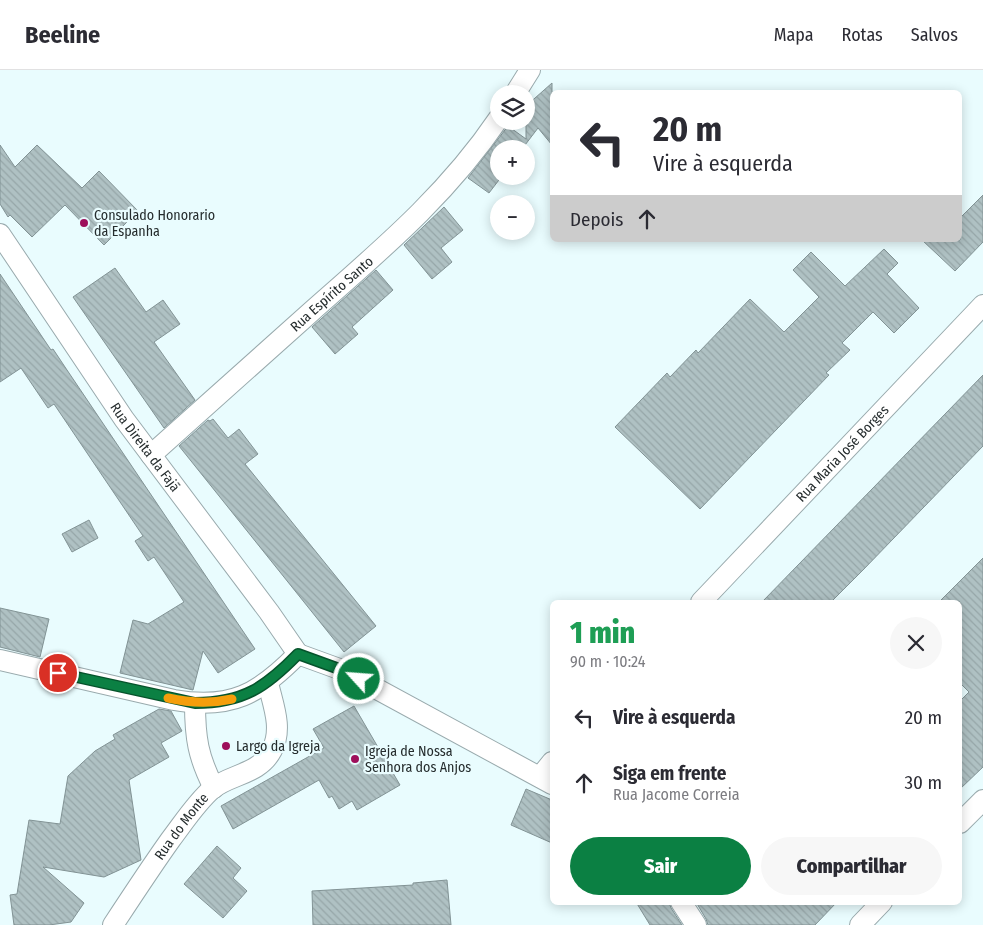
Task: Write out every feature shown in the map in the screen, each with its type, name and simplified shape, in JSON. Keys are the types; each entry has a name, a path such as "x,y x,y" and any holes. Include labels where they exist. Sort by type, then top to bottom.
{"street":[{"path":"521,85 530,70"},
{"name":"Rua Espírito Santo","path":"151,455 401,233 444,189 490,130"},
{"name":"Rua Direita da Fajã","path":"0,234 124,418 269,612 298,654"},
{"name":"Rua Maria José Borges","path":"703,600 983,305"},
{"path":"0,660 195,703 216,703 238,698 268,683 298,654 342,670 548,774"},
{"name":"Rua do Monte","path":"113,925 144,876 191,812 214,788 259,765 271,752 276,741 278,723 268,683"},
{"path":"195,703 195,730 198,751 204,770 214,788"},
{"path":"962,821 983,800"},
{"path":"683,905 696,925"},
{"path":"860,925 879,905"}],"building":[{"path":"552,83 552,90 550,90 550,143 538,128 529,140 497,140 505,130 514,130 526,139 526,130 535,130 535,98"},
{"path":"0,145 15,167 37,145 82,188 99,171 138,211 104,245 65,205 32,237 10,215 8,217 0,204"},
{"path":"490,149 490,185 495,185 489,193 468,178"},
{"path":"983,195 983,242 955,271 924,242 962,242 962,216"},
{"path":"444,207 463,230 441,248 452,262 432,279 404,245"},
{"path":"884,249 898,263 887,274 919,308 894,333 873,312 842,343 850,350 826,373 829,375 700,509 615,427 667,373 670,377 696,350 698,353 750,299 784,332 819,297 793,270 811,252 845,286"},
{"path":"115,268 146,312 163,300 180,324 154,342 195,400 164,428 73,297"},
{"path":"376,270 393,290 352,327 358,334 335,354 312,327"},
{"path":"0,274 51,350 53,349 255,649 218,673 203,651 193,690 120,673 133,620 148,624 184,602 154,557 148,561 135,541 143,536 54,404 48,408 21,368 0,382"},
{"path":"983,375 983,446 863,570 833,600 764,600"},
{"path":"213,419 228,438 239,429 258,454 245,464 376,626 344,652 179,446 208,420"},
{"path":"89,520 98,538 72,552 62,534"},
{"path":"983,558 983,767 962,787 962,699 969,692 962,685 962,600 941,600"},
{"path":"0,608 49,619 40,657 0,647"},
{"name":"Igreja de Nossa Senhora dos Anjos","path":"354,706 400,785 357,810 352,801 339,809 332,796 329,798 319,780 233,829 221,806 324,748 313,729"},
{"path":"159,709 171,711 182,731 161,743 169,757 129,780 141,860 104,877 43,867 84,903 71,922 49,925 14,925 10,895 17,894 29,820 60,824 68,776 95,751 115,739 113,735"},
{"path":"526,789 550,799 550,842 511,825"},
{"path":"217,846 241,868 233,878 247,891 223,918 184,884"},
{"path":"447,880 451,925 313,925 312,891 413,885 413,883"},
{"path":"638,905 670,905 682,925 650,925"},
{"path":"698,905 834,905 815,925 708,925"}],"slow traffic":[{"path":"168,698 195,703 216,703 232,699"}],"place":[{"name":"Consulado Honorario da Espanha","path":"84,223"},
{"name":"Largo da Igreja","path":"226,746"},
{"name":"Igreja de Nossa Senhora dos Anjos","path":"355,759"}],"route":[{"path":"58,673 174,700 195,703 216,703 238,698 268,683 298,654 342,670 359,679"}]}
